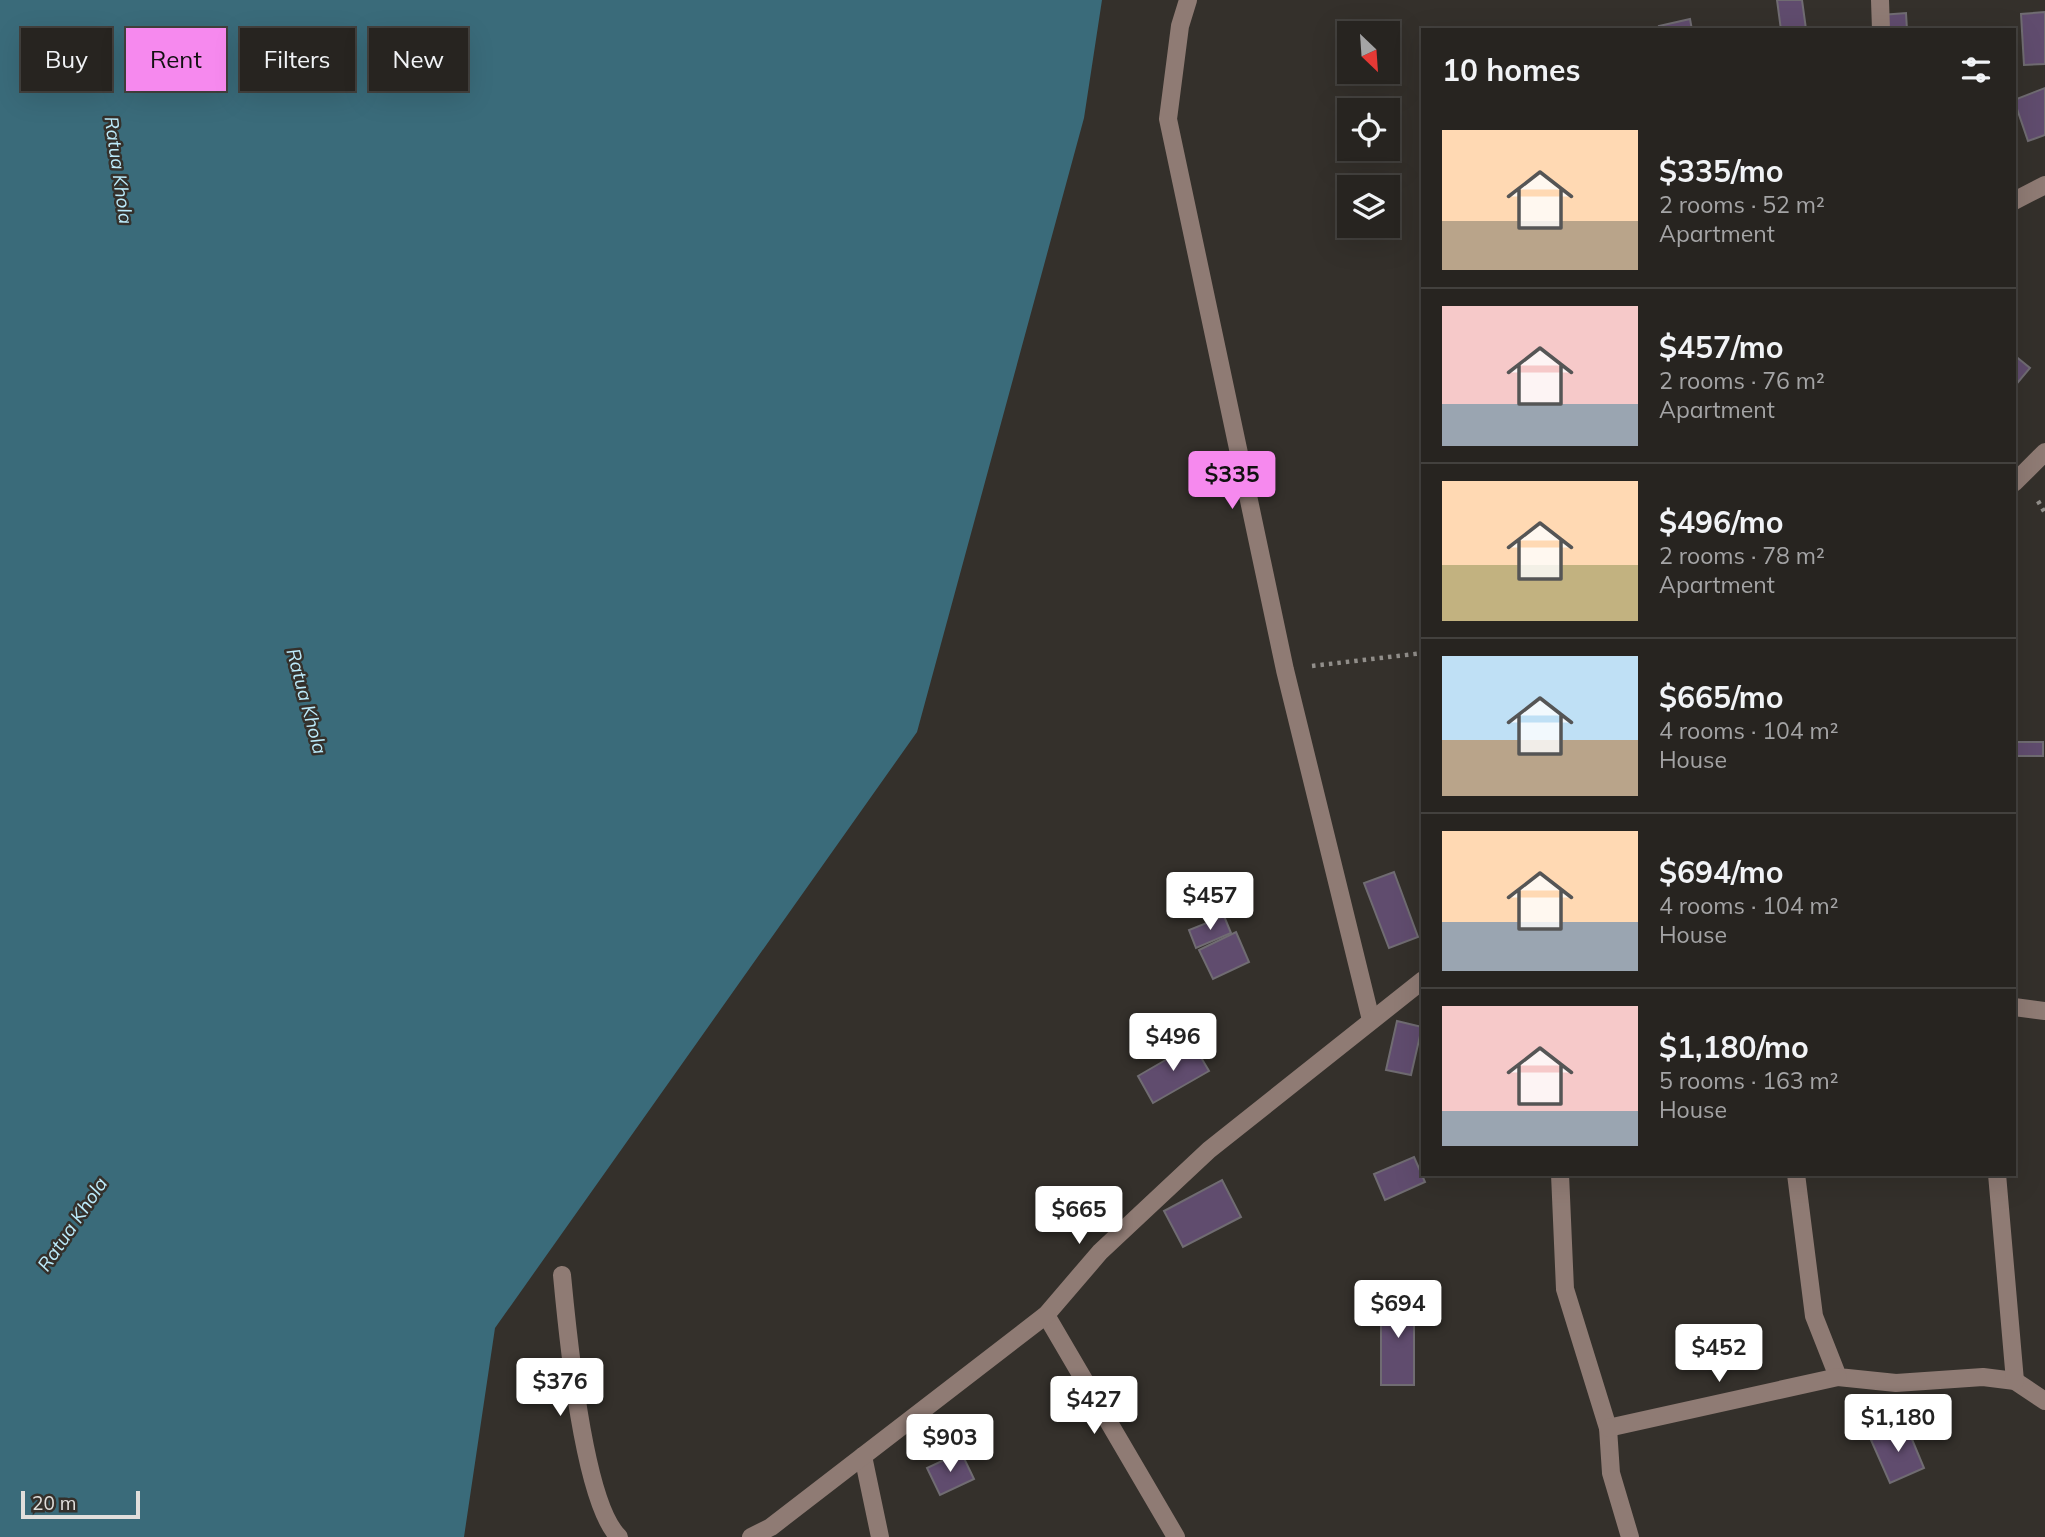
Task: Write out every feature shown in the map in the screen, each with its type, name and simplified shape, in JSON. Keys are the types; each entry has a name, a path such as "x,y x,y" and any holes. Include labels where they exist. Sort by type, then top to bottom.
{"street":[{"path":"1188,0 1180,26 1168,119 1285,670 1371,1020"},
{"path":"1880,0 1881,28"},
{"path":"2016,200 2045,185"},
{"path":"2016,481 2045,452"},
{"path":"751,1537 771,1532 1046,1315 1100,1252 1209,1150 1421,982"},
{"path":"2016,1007 2045,1012"},
{"path":"1560,1176 1565,1289 1608,1428 1611,1473 1630,1537"},
{"path":"1796,1176 1814,1316 1838,1377"},
{"path":"1997,1176 2015,1381"},
{"path":"562,1275 572,1382 597,1490 619,1537"},
{"path":"1046,1315 1176,1537"},
{"path":"1608,1428 1838,1377 1896,1383 1983,1377 2015,1381 2045,1401"},
{"path":"863,1457 880,1537"}],"path":[{"path":"1285,670 1421,653"}],"water":[{"name":"Ratua Khola","path":"0,0 1102,0 1084,118 917,732 495,1328 464,1537 0,1537"}],"building":[{"path":"1777,0 1802,0 1806,28 1781,28"},
{"path":"2045,12 2045,64 2024,65 2021,14"},
{"path":"1906,13 1907,28 1883,28 1881,15"},
{"path":"1690,19 1692,28 1660,28"},
{"path":"2045,88 2045,135 2028,141 2016,99"},
{"path":"2016,357 2030,368 2016,385"},
{"path":"2016,742 2043,742 2043,756 2016,756"},
{"path":"1394,872 1418,937 1389,948 1364,883"},
{"path":"1224,916 1231,933 1196,948 1189,930"},
{"path":"1236,932 1249,962 1213,979 1199,950"},
{"path":"1397,1021 1421,1027 1411,1075 1386,1070"},
{"path":"1193,1044 1209,1071 1153,1103 1138,1076"},
{"path":"1414,1157 1425,1182 1385,1200 1374,1174"},
{"path":"1222,1180 1241,1217 1183,1247 1164,1211"},
{"path":"1381,1294 1414,1294 1414,1385 1381,1385"},
{"path":"1906,1425 1924,1468 1890,1483 1871,1440"},
{"path":"961,1452 974,1479 940,1495 927,1468"}]}
